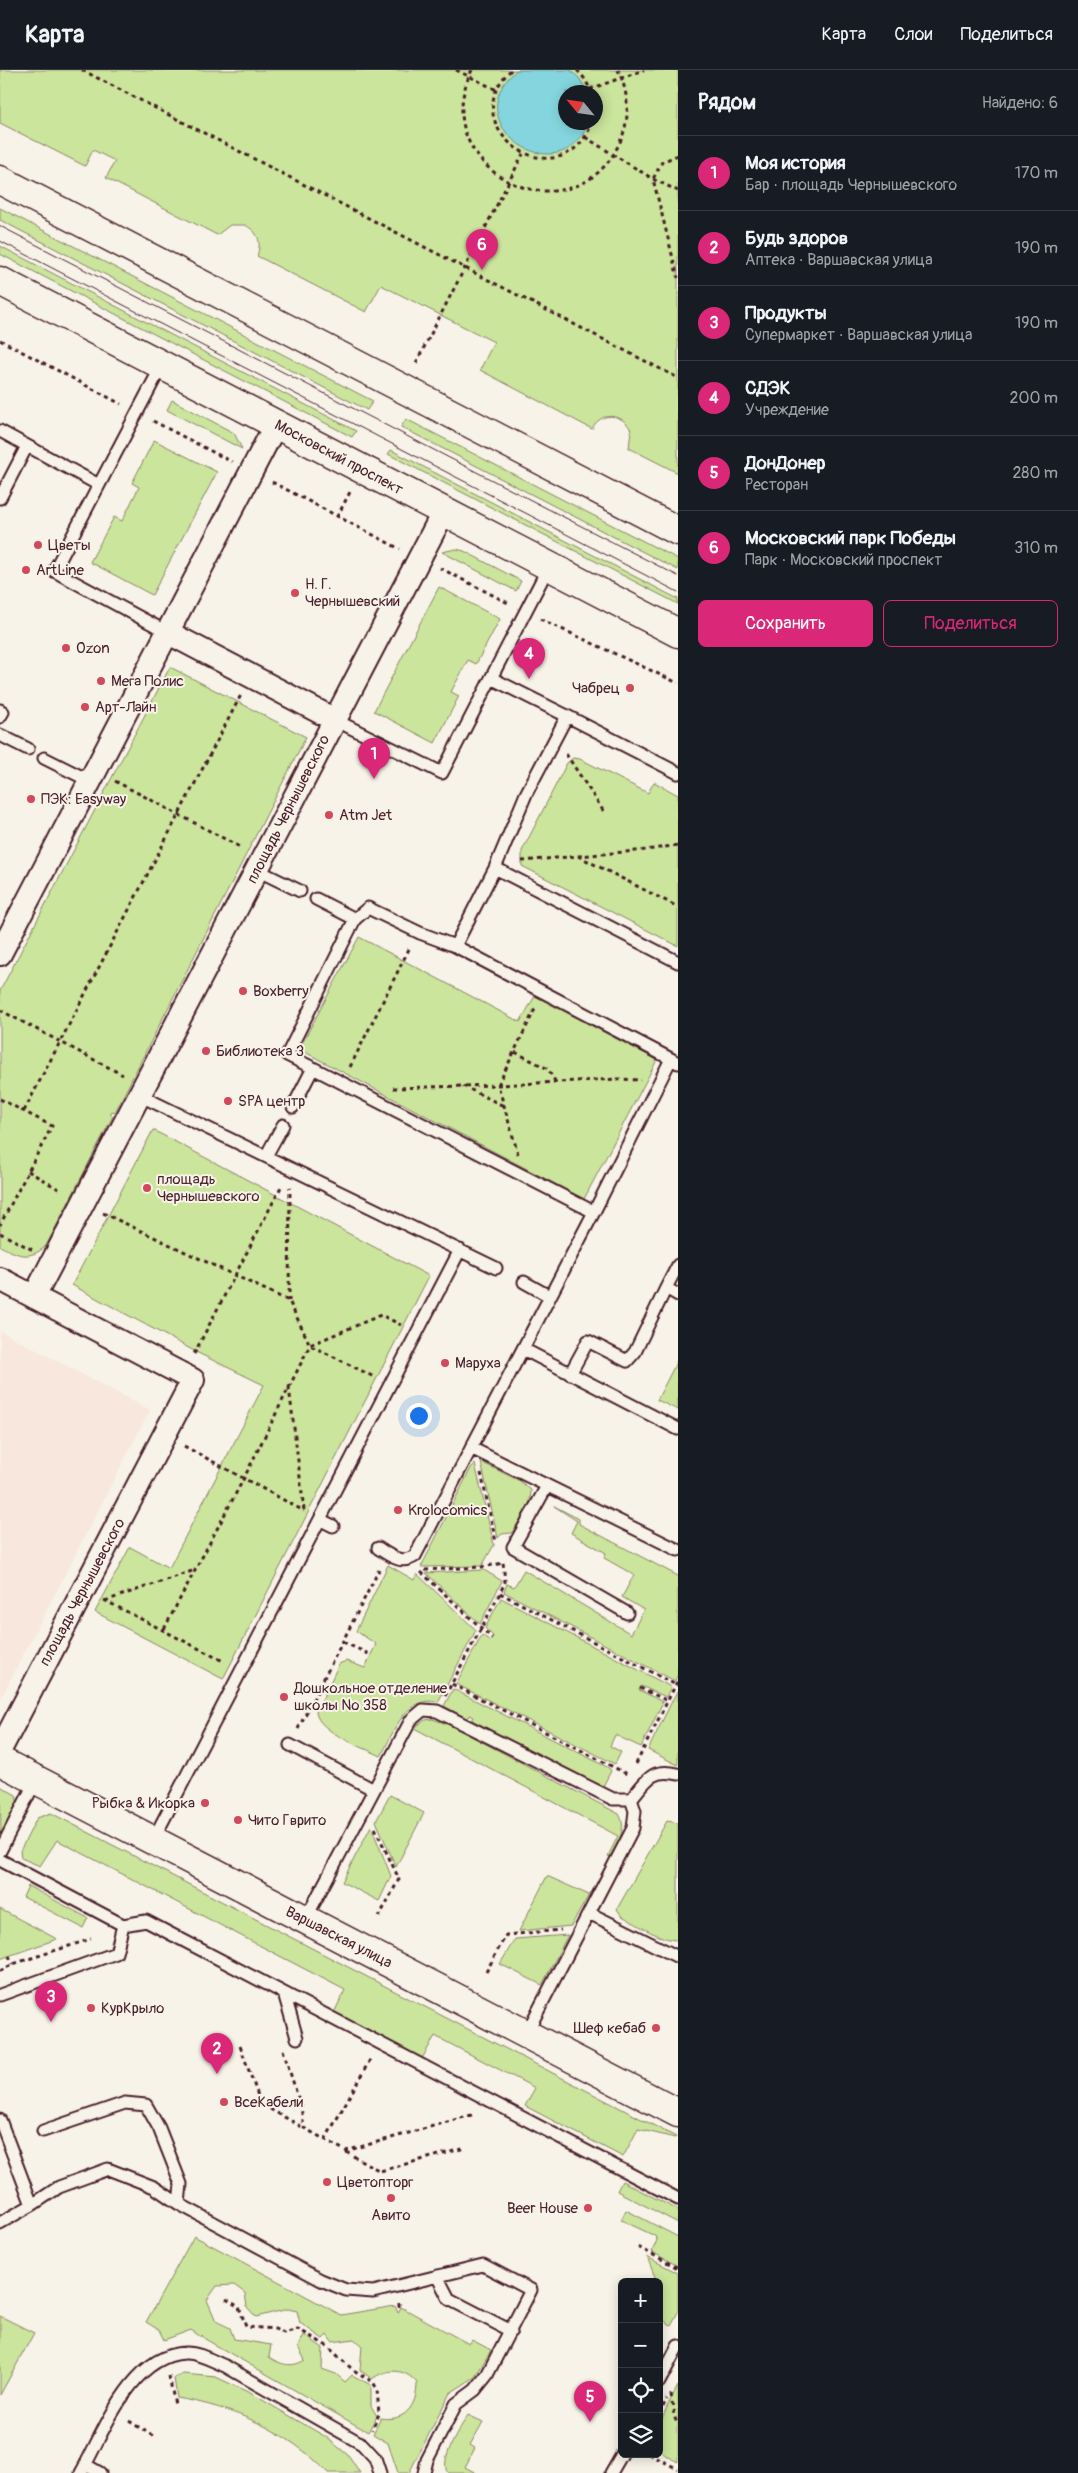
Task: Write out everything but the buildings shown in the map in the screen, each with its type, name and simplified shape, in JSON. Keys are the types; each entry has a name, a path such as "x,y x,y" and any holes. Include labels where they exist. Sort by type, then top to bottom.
{"main road":[{"path":"0,180 678,531"},
{"name":"Московский проспект","path":"0,281 678,633"},
{"name":"Варшавская улица","path":"0,1761 678,2113"}],"street":[{"path":"0,954 99,779 168,632 276,424"},
{"name":"площадь Чернышевского","path":"34,1297 444,511"},
{"name":"площадь Чернышевского","path":"168,632 335,720"},
{"path":"0,1279 193,1380"},
{"name":"площадь Чернышевского","path":"0,1750 193,1380"}],"lane":[{"path":"162,365 54,570 168,632"},
{"path":"0,431 99,485"},
{"path":"0,498 27,446"},
{"path":"335,720 442,773 549,566"},
{"path":"491,678 678,773"},
{"path":"0,710 3,712 0,717"},
{"path":"455,946 495,868 526,794 567,716"},
{"path":"0,735 28,749"},
{"path":"44,758 99,779"},
{"path":"260,864 300,891"},
{"path":"495,868 678,962"},
{"path":"316,899 355,919"},
{"path":"383,1551 400,1561 408,1560 415,1556 473,1449 549,1296 594,1212 659,1081 674,1061 455,946 417,932 368,908 355,919 287,1055 594,1212"},
{"path":"293,1107 313,1068"},
{"path":"139,1095 496,1268"},
{"path":"266,1156 283,1125"},
{"path":"153,1840 460,1250"},
{"path":"570,1374 588,1341 627,1361 635,1352 678,1265"},
{"path":"524,1282 549,1296"},
{"path":"666,1288 678,1295"},
{"path":"523,1349 678,1429"},
{"path":"473,1449 678,1550"},
{"path":"548,1486 513,1548 627,1613"},
{"path":"321,1520 333,1526"},
{"path":"306,1920 411,1720 423,1710 437,1711 613,1799 631,1799"},
{"path":"290,1745 374,1790"},
{"path":"631,1799 650,1776 665,1771 678,1774"},
{"path":"0,1851 36,1780"},
{"path":"526,2034 632,1828 635,1811 631,1799"},
{"path":"0,1860 123,1925 146,1921 678,2199"},
{"path":"589,1913 678,1958"},
{"path":"0,1995 116,1953 123,1925"},
{"path":"284,1993 297,2038"},
{"path":"43,2131 125,2103 146,2106 159,2128 181,2184 179,2204"},
{"path":"0,2120 32,2205"},
{"path":"0,2222 32,2205 59,2187 108,2169 154,2187 179,2204 321,2280 346,2290 373,2292 483,2265 531,2290 487,2375 476,2390 456,2404 427,2460 424,2473"},
{"path":"437,2276 449,2298 511,2331"},
{"path":"663,2374 678,2346"},
{"path":"100,2473 83,2469 129,2386 148,2366 169,2355 187,2352 206,2357 225,2366 362,2444 375,2458 380,2473"},
{"path":"611,2473 620,2458"}],"path":[{"path":"82,70 678,378"},
{"path":"456,70 497,90"},
{"path":"472,70 462,104 464,124 469,142 485,166 508,183 541,191 566,188 596,174 613,155 621,141 627,118 627,102 622,78 618,70"},
{"path":"511,70 497,90 494,109 497,127 508,143 523,154 535,158 554,157 571,150 585,137 588,130"},
{"path":"577,70 587,85"},
{"path":"603,86 644,70"},
{"path":"585,137 653,179 678,191"},
{"path":"416,363 523,154"},
{"path":"678,155 662,162 653,179 678,278"},
{"path":"267,480 403,550"},
{"path":"336,517 350,492"},
{"path":"439,568 525,612 678,683"},
{"path":"24,1111 251,676"},
{"path":"556,736 604,812"},
{"path":"99,779 178,816 260,864"},
{"path":"495,868 521,861 646,850 678,844"},
{"path":"578,856 678,907"},
{"path":"342,1083 417,932"},
{"path":"524,1176 498,1086 543,991"},
{"path":"0,1010 132,1079 139,1095"},
{"path":"514,1052 548,1069 555,1081"},
{"path":"355,1089 460,1085 498,1086 555,1081 618,1079 659,1081"},
{"path":"460,1085 504,1106"},
{"path":"0,1099 52,1126 0,1225"},
{"path":"193,1380 194,1351 236,1276 290,1169"},
{"path":"290,1169 289,1301 310,1345 378,1379"},
{"path":"28,1171 71,1196"},
{"path":"111,1216 289,1301"},
{"path":"0,1234 53,1261"},
{"path":"164,1629 244,1478 310,1345 381,1315 417,1333"},
{"path":"289,1387 304,1511"},
{"path":"164,1436 321,1520"},
{"path":"473,1449 498,1550"},
{"path":"290,1745 342,1642 383,1551"},
{"path":"437,1711 500,1593 504,1582 501,1557"},
{"path":"492,1638 420,1571 503,1564"},
{"path":"105,1601 196,1570"},
{"path":"83,1590 164,1629 242,1671"},
{"path":"500,1593 677,1686"},
{"path":"342,1642 371,1655"},
{"path":"630,1776 677,1686 678,1680"},
{"path":"452,1684 644,1783"},
{"path":"640,1688 668,1701"},
{"path":"365,1807 399,1879 379,1917"},
{"path":"486,1972 506,1935 581,1928"},
{"path":"0,1970 91,1939"},
{"path":"9,1956 13,1964"},
{"path":"240,2046 262,2104 380,2171 465,2148"},
{"path":"284,2053 301,2107 304,2128"},
{"path":"326,2140 367,2066"},
{"path":"346,2151 480,2113"},
{"path":"638,2247 678,2268"},
{"path":"226,2298 239,2308 246,2327 275,2329 284,2333 298,2329 327,2346 352,2369 373,2382 377,2389 379,2414 371,2433"},
{"path":"169,2376 175,2405"},
{"path":"671,2391 674,2416 678,2425"},
{"path":"124,2418 153,2436"},
{"path":"657,2458 678,2469"}],"shaded area":[{"path":"0,1331 150,1410 0,1700"}],"green space":[{"path":"0,70 678,70 678,473 629,448 631,430 623,420 612,416 606,417 600,419 592,429 480,370 494,342 381,285 366,312 257,256 258,238 245,225 230,225 217,235 106,178 115,161 93,150 85,166 0,123"},
{"path":"0,208 373,401 367,410 0,220"},
{"path":"0,246 356,431 352,437 0,254"},
{"path":"172,400 234,433 242,449 167,410"},
{"path":"406,419 678,559 678,570 401,427"},
{"path":"154,440 217,472 152,595 90,562 114,517 122,521 139,487 132,483"},
{"path":"391,450 678,599 678,604 388,454"},
{"path":"456,549 464,551 521,581 516,591 442,552"},
{"path":"439,587 500,619 476,664 468,660 451,692 459,696 435,743 374,711"},
{"path":"170,667 306,737 115,1112 112,1111 110,1114 113,1116 46,1246 34,1254 18,1254 0,1246 0,991"},
{"path":"573,758 580,759 648,793 654,782 678,795 678,946 522,866 522,851 567,763"},
{"path":"359,937 520,1022 535,996 657,1060 584,1199 299,1049"},
{"path":"153,1130 429,1276 223,1679 95,1612 130,1547 169,1568 264,1385 198,1353 72,1285"},
{"path":"678,1359 678,1410 657,1400"},
{"path":"481,1462 520,1481 531,1490 530,1502 514,1530 511,1533 502,1534 498,1538"},
{"path":"475,1464 494,1545 482,1566 421,1567 471,1468"},
{"path":"554,1506 579,1519 579,1524 678,1576 678,1674 675,1681 504,1592 507,1584 514,1587 524,1570 631,1634 644,1610 622,1597 634,1575 604,1558 606,1553 571,1533 577,1521"},
{"path":"388,1565 414,1580 417,1574 476,1630 438,1702 427,1701 417,1704 409,1710 402,1717 381,1756 342,1738 324,1726 316,1712 339,1664 346,1661 365,1668 376,1644 356,1631"},
{"path":"484,1570 502,1581 480,1624 426,1573"},
{"path":"501,1598 671,1687 666,1697 641,1686 639,1690 663,1702 641,1747 615,1735 610,1746 621,1752 615,1764 456,1684 482,1635 490,1641 493,1636 485,1628"},
{"path":"453,1689 609,1768 611,1771 602,1788 472,1720 474,1717 470,1715 468,1719 444,1706"},
{"path":"678,1691 678,1765 648,1750"},
{"path":"432,1719 448,1724 619,1814 622,1831 610,1857 608,1856 618,1836 414,1728 425,1720"},
{"path":"0,1786 16,1795 18,1805 5,1836 1,1837"},
{"path":"390,1795 424,1813 396,1867 376,1821"},
{"path":"51,1813 676,2137 638,2129 623,2157 525,2106 535,2088 435,2036 420,2062 332,2017 345,1990 57,1840 40,1866 21,1858 20,1851 37,1818"},
{"path":"667,1821 678,1823 678,1940 664,1938 649,1931 622,1916 617,1909"},
{"path":"371,1826 391,1876 379,1901 342,1882"},
{"path":"547,1876 589,1895 571,1926 519,1931"},
{"path":"28,1886 88,1918 83,1928 23,1897"},
{"path":"0,1909 57,1939 0,1959"},
{"path":"568,1935 542,1985 500,1964 515,1939"},
{"path":"622,2181 678,2210 678,2223 617,2191"},
{"path":"626,2210 678,2237 678,2266 652,2252 657,2240 655,2236 621,2220"},
{"path":"194,2236 341,2315 395,2306 398,2313 401,2307 469,2344 472,2340 491,2350 475,2377 450,2393 409,2473 398,2473 388,2443 373,2434 381,2418 397,2417 408,2411 415,2399 417,2383 407,2374 396,2371 378,2375 372,2379 360,2370 362,2346 354,2339 332,2342 327,2335 323,2339 300,2323 297,2311 288,2309 256,2317 247,2307 245,2293 234,2285 217,2286 207,2300 216,2321 230,2328 234,2339 271,2345 269,2357 273,2360 291,2365 305,2360 298,2347 304,2335 323,2348 322,2369 336,2374 345,2382 352,2375 371,2385 371,2406 377,2416 368,2432 205,2339 202,2335 201,2337 191,2330 164,2340 159,2330 146,2322"},
{"path":"647,2257 678,2273 678,2312 671,2325 663,2320 663,2278 655,2278"},
{"path":"0,2316 34,2333 0,2395"},
{"path":"183,2374 216,2377 252,2394 326,2437 349,2456 360,2473 328,2473 295,2445 258,2423 219,2408 177,2398 174,2378"},
{"path":"678,2386 678,2462 663,2453 663,2416"},
{"path":"468,2415 483,2422 470,2445 475,2448 465,2467 476,2473 448,2473 446,2461 448,2453"}],"water":[{"path":"517,70 570,70 584,85 558,85 558,130 584,130 575,144 556,153 537,152 518,144 504,129 497,111 500,90"}],"tram line":[{"path":"0,226 678,576"},
{"path":"0,241 678,592"}],"place":[{"name":"Московский парк Победы","path":"482,270"},
{"name":"Цветы","path":"38,545"},
{"name":"ArtLine","path":"26,570"},
{"name":"Н. Г. Чернышевский","path":"295,593"},
{"name":"Ozon","path":"66,648"},
{"name":"СДЭК","path":"529,679"},
{"name":"Мега Полис","path":"101,681"},
{"name":"Чабрец","path":"630,688"},
{"name":"Арт-Лайн","path":"85,707"},
{"name":"Моя история","path":"374,779"},
{"name":"ПЭК: Easyway","path":"31,799"},
{"name":"Atm Jet","path":"329,815"},
{"name":"Boxberry","path":"243,991"},
{"name":"Библиотека 3","path":"206,1051"},
{"name":"SPA центр","path":"228,1101"},
{"name":"площадь Чернышевского","path":"147,1188"},
{"name":"Маруха","path":"445,1363"},
{"name":"Krolocomics","path":"398,1510"},
{"name":"Дошкольное отделение школы № 358","path":"284,1697"},
{"name":"Рыбка & Икорка","path":"205,1803"},
{"name":"Чито Гврито","path":"238,1820"},
{"name":"КурКрыло","path":"91,2008"},
{"name":"Продукты","path":"51,2022"},
{"name":"Шеф кебаб","path":"656,2028"},
{"name":"Будь здоров","path":"217,2074"},
{"name":"ВсеКабели","path":"224,2102"},
{"name":"Цветопторг","path":"327,2182"},
{"name":"Авито","path":"391,2198"},
{"name":"Beer House","path":"588,2208"},
{"name":"ДонДонер","path":"590,2422"}]}
